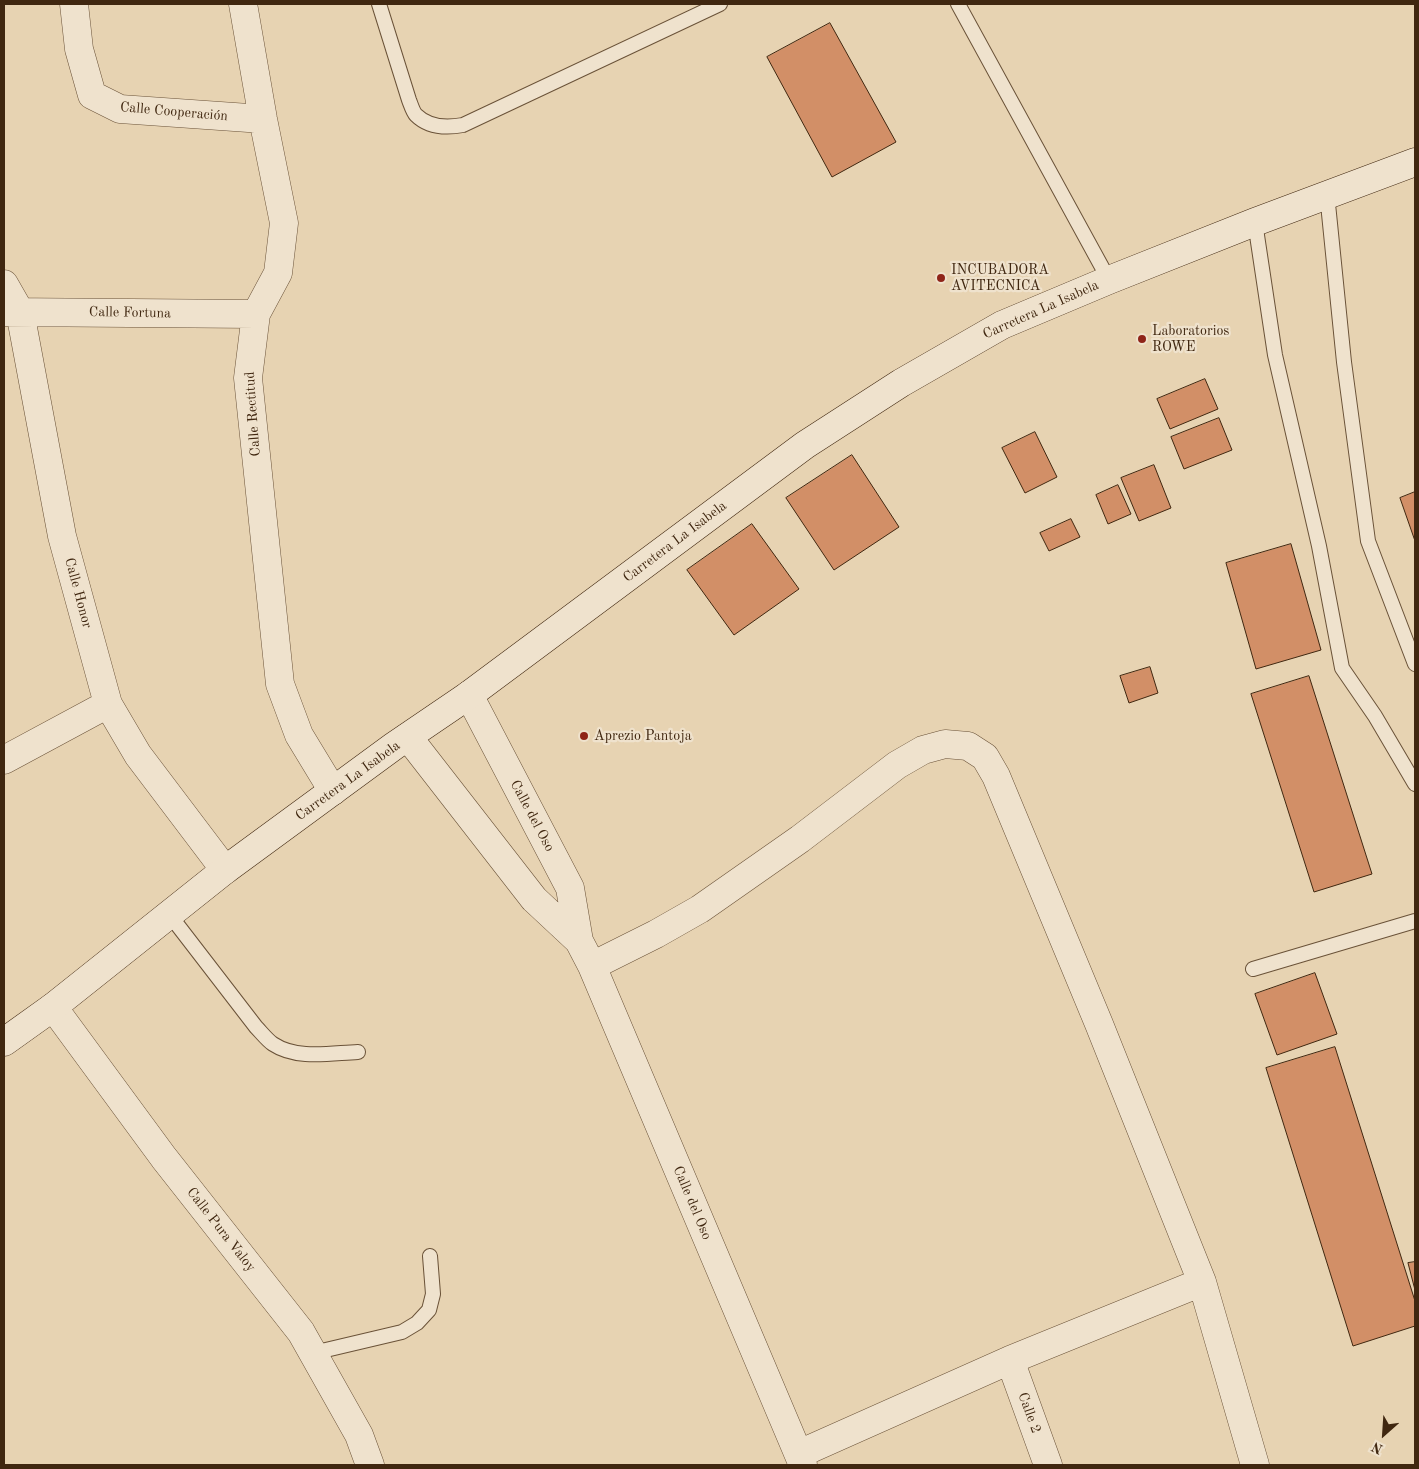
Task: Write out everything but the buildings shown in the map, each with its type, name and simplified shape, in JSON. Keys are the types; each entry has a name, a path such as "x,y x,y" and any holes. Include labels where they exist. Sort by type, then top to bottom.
{"street":[{"name":"Calle Cooperación","path":"74,4 79,49 92,95 120,109 263,119"},
{"name":"Calle Rectitud","path":"243,4 263,119 284,223 278,273 256,314 248,378 280,684 299,735 333,791"},
{"name":"Carretera La Isabela","path":"4,1042 53,1007 225,870 468,695 805,445 901,382 1002,325 1255,222 1415,162"},
{"name":"Calle Honor","path":"4,284 12,312 62,536 108,704 138,755 225,870"},
{"name":"Calle Fortuna","path":"12,312 256,314"},
{"name":"Calle del Oso","path":"468,695 570,888 579,942"},
{"path":"4,760 108,704"},
{"name":"Calle del Oso","path":"408,737 534,899 579,942 592,966 801,1460"},
{"path":"592,966 700,910 800,840 897,765 923,750 945,744 968,746 985,758 996,776 1099,1024 1202,1282 1255,1465"},
{"name":"Calle Pura Valoy","path":"53,1007 164,1158 301,1332 359,1435 370,1465"},
{"path":"801,1460 1010,1360 1202,1282"},
{"name":"Calle 2","path":"1010,1360 1048,1465"}],"lane":[{"path":"379,4 408,100 416,115 432,125 446,128 463,125 720,4"},
{"path":"958,4 1109,280"},
{"path":"1327,194 1344,362 1368,540 1415,664"},
{"path":"1255,222 1275,355 1319,546 1342,668 1375,716 1415,784"},
{"path":"170,914 256,1027 271,1043 286,1051 304,1054 358,1052"},
{"path":"1254,969 1415,921"},
{"path":"313,1353 402,1332 417,1323 429,1310 433,1294 430,1256"}],"place":[{"name":"INCUBADORA AVITECNICA","path":"941,278"},
{"name":"Laboratorios ROWE","path":"1142,339"},
{"name":"Aprezio Pantoja","path":"584,736"}]}
